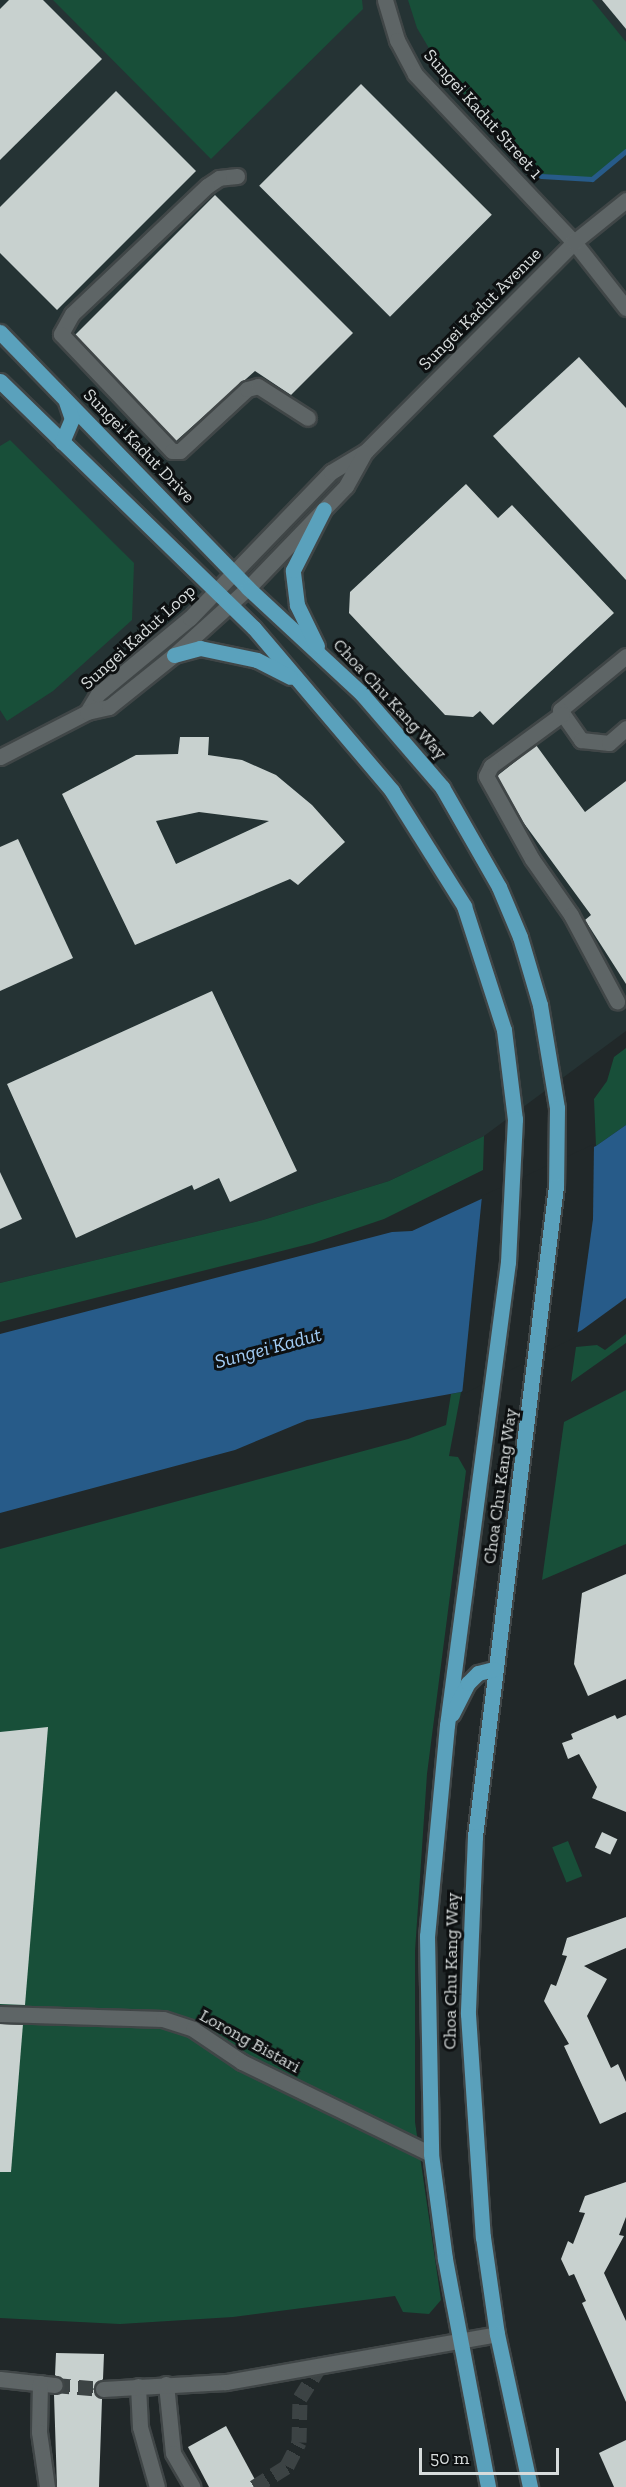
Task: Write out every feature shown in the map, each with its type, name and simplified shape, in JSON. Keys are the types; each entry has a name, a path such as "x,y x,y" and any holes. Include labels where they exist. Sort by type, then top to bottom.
{"main road":[{"name":"Sungei Kadut Drive","path":"0,332 61,392 248,588"},
{"path":"0,381 230,605"},
{"path":"61,392 72,413 62,442"},
{"path":"319,651 297,605 293,570 324,509"},
{"name":"Choa Chu Kang Way","path":"248,588 319,651 442,787 499,887 520,937 540,1005 557,1125 553,1228 494,1669 475,1836 468,2014 474,2143 497,2334 530,2487"},
{"name":"Choa Chu Kang Way","path":"230,605 392,791 464,906 504,1029 514,1097 508,1262 486,1415 447,1725 427,1936 431,2154 459,2339 488,2487"},
{"path":"174,655 200,648 258,660 298,681"},
{"path":"447,1725 468,1683 478,1673 494,1669"}],"street":[{"name":"Sungei Kadut Street 1","path":"385,0 397,40 415,74 574,242 626,308"},
{"path":"237,176 219,178 207,186 72,314 61,334 172,451 180,451 248,389 258,386 308,418"},
{"name":"Sungei Kadut Avenue","path":"230,605 346,486 366,451 574,242 626,200"},
{"name":"Sungei Kadut Avenue","path":"216,592 331,471 366,451"},
{"name":"Sungei Kadut Loop","path":"87,711 98,694 216,592"},
{"name":"Sungei Kadut Loop","path":"0,757 87,711 109,707 174,655 230,605"},
{"path":"617,1001 571,915 532,860 486,776 491,766 562,714 568,701 626,656"},
{"path":"562,714 581,740 609,743 626,728"},
{"name":"Lorong Bistari","path":"0,2014 163,2019 183,2025 242,2062 431,2154"},
{"path":"103,2389 226,2382 497,2334"},
{"path":"0,2379 47,2384 39,2432 47,2487"},
{"path":"166,2384 173,2453 193,2487"},
{"path":"138,2386 140,2427 157,2487"}],"shaded area":[{"path":"0,0 626,0 626,1031 484,1136 389,1181 263,1220 0,1283"}],"green space":[{"path":"53,0 362,0 363,9 211,159"},
{"path":"408,0 592,0 626,42 626,150 592,178 541,174 443,72 417,28"},
{"path":"10,440 134,563 132,620 53,691 7,721 0,710 0,446"},
{"path":"626,1048 626,1125 596,1146 594,1099 607,1081 614,1057"},
{"path":"484,1136 483,1170 384,1219 313,1243 0,1322 0,1283 263,1220 389,1181"},
{"path":"626,1334 626,1343 571,1382 576,1347 597,1345 605,1350"},
{"path":"626,1390 626,1544 542,1580 564,1422"},
{"path":"461,1392 449,1456 458,1457 466,1471 427,1774 415,1951 415,2122 441,2300 429,2314 403,2312 395,2296 233,2317 120,2324 0,2318 0,1549 408,1439 446,1425 451,1394"},
{"path":"568,1841 582,1876 566,1883 552,1847"}],"water":[{"name":"Sungei Kadut","path":"626,1125 626,1298 582,1330 461,1392 307,1420 235,1450 0,1513 0,1334 392,1232 412,1231 596,1146"}],"pier":[{"path":"594,1144 593,1219 577,1336 462,1395 482,1196"}],"building":[{"path":"9,0 43,0 102,59 0,160 0,9"},
{"path":"602,0 626,0 626,29"},
{"path":"361,84 492,215 390,317 259,186"},
{"path":"116,91 196,171 57,310 0,253 0,207"},
{"path":"215,195 353,333 291,395 255,371 176,441 75,335"},
{"path":"579,357 626,408 626,580 493,436"},
{"path":"466,484 498,518 512,505 614,613 493,725 480,711 473,717 445,715 349,613 350,592"},
{"path":"180,737 209,737 208,755 242,760 276,775 312,805 345,842 298,885 290,879 135,945 62,794 136,755 178,754","holes":["199,812 269,821 176,864 156,821"]},
{"path":"536,745 585,812 626,781 626,984 585,920 591,915 523,822 497,776"},
{"path":"18,839 73,958 0,991 0,847"},
{"path":"212,991 297,1171 230,1202 219,1178 194,1190 192,1185 76,1238 7,1084"},
{"path":"0,1172 22,1219 0,1229"},
{"path":"626,1574 626,1679 588,1696 574,1664 582,1593"},
{"path":"615,1715 617,1719 626,1715 626,1812 592,1798 597,1787 579,1754 568,1759 562,1743 573,1739 571,1734"},
{"path":"48,1727 25,2005 0,2004 0,1732"},
{"path":"602,1832 617,1839 610,1855 595,1847"},
{"path":"626,1917 626,1948 584,1966 607,1979 587,2016 611,2068 618,2064 626,2082 626,2112 600,2124 564,2046 569,2044 544,2001 551,1984 556,1986 567,1956 562,1955 567,1938"},
{"path":"0,2024 23,2024 11,2172 0,2172"},
{"path":"626,2182 626,2217 619,2235 624,2236 604,2273 626,2321 626,2402 582,2303 586,2301 574,2274 569,2276 561,2259 568,2241 573,2244 585,2213 579,2212 585,2196"},
{"path":"56,2353 104,2354 103,2379 93,2389 102,2399 99,2487 57,2487 54,2395 65,2385 55,2375"},
{"path":"226,2426 259,2487 209,2487 188,2447"},
{"path":"626,2440 626,2487 614,2487 599,2453"}],"waterway":[{"path":"541,176 592,179 626,151"}],"tunnel":[{"path":"254,2487 287,2466 299,2442 300,2398 319,2367"},
{"path":"55,2385 103,2389"}]}
